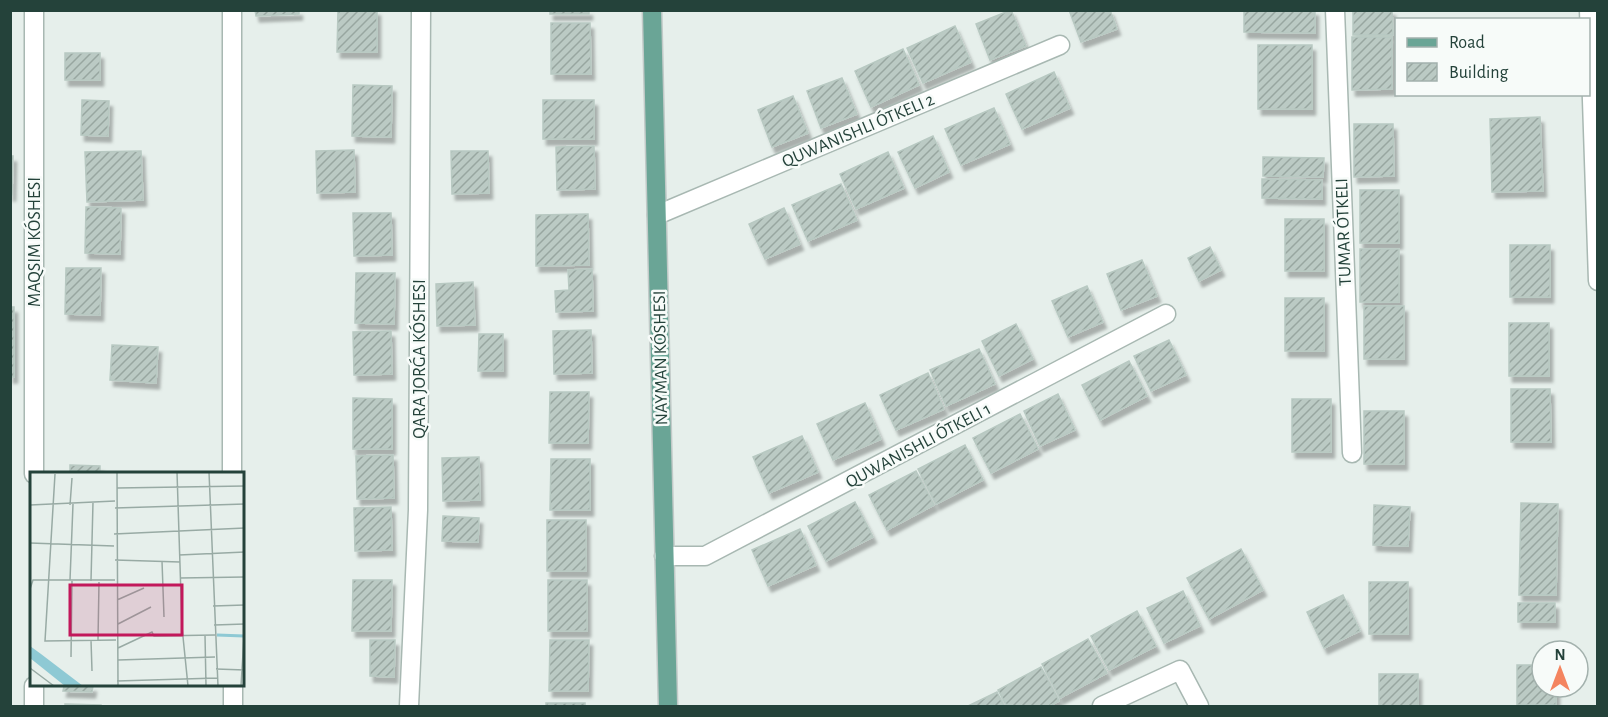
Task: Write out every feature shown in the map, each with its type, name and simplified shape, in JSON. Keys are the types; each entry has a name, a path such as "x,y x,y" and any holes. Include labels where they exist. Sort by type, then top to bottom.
{"main road":[{"name":"NAYMAN KÓSHESI","path":"652,10 668,706"}],"street":[{"path":"34,10 34,472"},
{"path":"232,10 232,472"},
{"name":"QARA JORǴA KÓSHESI","path":"409,706 418,510 421,10"},
{"name":"TUMAR ÓTKELI","path":"1335,10 1352,453"},
{"path":"1590,40 1598,281"},
{"path":"657,215 1060,45"},
{"path":"664,556 705,556 1166,314"},
{"path":"1102,706 1180,670 1199,706"},
{"path":"34,687 34,706"},
{"path":"233,687 233,706"}],"building":[{"path":"255,10 299,10 299,14 256,16"},
{"path":"338,10 377,10 377,52 337,52"},
{"path":"550,10 589,10 589,14 550,14"},
{"path":"1011,10 1026,46 990,60 976,24"},
{"path":"1069,10 1110,10 1117,29 1081,42"},
{"path":"1244,10 1315,10 1315,33 1244,32"},
{"path":"1353,10 1392,10 1393,35 1353,35"},
{"path":"551,23 590,23 591,74 551,74"},
{"path":"955,26 971,62 923,83 907,48"},
{"path":"1352,37 1392,37 1392,89 1352,90"},
{"path":"1258,45 1312,45 1312,109 1258,109"},
{"path":"903,49 919,85 871,107 855,71"},
{"path":"65,53 100,53 100,80 65,80"},
{"path":"1054,72 1070,108 1022,129 1006,94"},
{"path":"842,78 857,114 821,128 807,91"},
{"path":"353,85 392,86 391,137 352,136"},
{"path":"793,96 808,133 772,147 758,110"},
{"path":"82,100 109,101 108,136 81,135"},
{"path":"543,100 594,100 594,139 543,139"},
{"path":"994,108 1010,144 961,165 945,129"},
{"path":"1540,117 1543,191 1492,192 1490,119"},
{"path":"1354,124 1393,124 1394,176 1354,177"},
{"path":"933,136 949,172 915,188 898,152"},
{"path":"594,146 595,189 557,190 556,147"},
{"path":"354,150 355,192 317,193 316,151"},
{"path":"141,151 143,200 87,202 85,152"},
{"path":"451,151 488,151 489,193 452,194"},
{"path":"888,152 904,188 856,209 840,174"},
{"path":"10,156 13,156 12,195 10,195"},
{"path":"1263,157 1324,158 1323,177 1263,176"},
{"path":"1262,179 1322,180 1322,199 1262,198"},
{"path":"841,184 857,220 808,241 792,205"},
{"path":"1360,190 1399,190 1399,243 1360,243"},
{"path":"86,207 121,208 120,254 85,253"},
{"path":"784,208 800,244 765,259 749,224"},
{"path":"353,213 391,213 392,255 354,256"},
{"path":"588,214 589,265 536,266 536,215"},
{"path":"1285,219 1324,219 1324,271 1285,271"},
{"path":"1510,245 1550,245 1550,297 1510,297"},
{"path":"1210,247 1221,270 1199,281 1188,258"},
{"path":"1360,249 1399,249 1399,302 1360,302"},
{"path":"1142,260 1157,296 1121,310 1107,274"},
{"path":"66,268 101,268 100,315 65,314"},
{"path":"592,269 593,311 556,312 555,291 569,290 568,270"},
{"path":"356,273 395,273 394,324 355,323"},
{"path":"473,282 475,325 437,326 436,284"},
{"path":"1087,286 1103,322 1068,337 1052,301"},
{"path":"1285,298 1324,298 1324,351 1285,351"},
{"path":"1364,306 1404,306 1404,359 1364,359"},
{"path":"10,307 14,307 14,377 10,377"},
{"path":"1509,323 1549,323 1549,376 1509,376"},
{"path":"1016,324 1033,359 999,376 982,341"},
{"path":"591,330 592,373 554,374 553,331"},
{"path":"391,331 392,374 354,375 353,332"},
{"path":"479,334 503,334 503,371 478,371"},
{"path":"1169,340 1186,375 1151,391 1134,356"},
{"path":"112,345 158,347 156,383 110,380"},
{"path":"979,349 995,384 946,406 930,370"},
{"path":"1129,361 1147,396 1100,420 1082,385"},
{"path":"928,373 944,409 896,430 880,395"},
{"path":"1511,389 1550,389 1551,442 1511,442"},
{"path":"550,392 589,392 588,443 549,443"},
{"path":"1058,394 1075,430 1040,446 1024,411"},
{"path":"353,398 392,399 392,449 353,449"},
{"path":"1292,399 1331,399 1331,452 1292,452"},
{"path":"865,403 881,439 833,460 817,424"},
{"path":"1364,411 1404,411 1404,464 1364,464"},
{"path":"1020,414 1038,449 991,473 973,438"},
{"path":"802,436 818,472 769,493 753,457"},
{"path":"965,445 983,480 936,504 918,469"},
{"path":"393,455 394,498 357,499 356,456"},
{"path":"479,457 480,500 443,501 442,458"},
{"path":"551,459 590,459 590,510 550,510"},
{"path":"70,465 100,466 100,472 70,472"},
{"path":"916,471 934,505 887,530 869,495"},
{"path":"855,502 873,537 826,561 808,526"},
{"path":"1521,503 1558,504 1556,595 1519,595"},
{"path":"1374,505 1410,507 1408,546 1373,545"},
{"path":"391,507 392,550 355,551 354,508"},
{"path":"443,516 479,518 478,542 442,541"},
{"path":"547,520 586,520 586,571 547,571"},
{"path":"800,529 816,565 768,586 752,550"},
{"path":"1241,549 1263,590 1209,619 1187,578"},
{"path":"353,580 392,580 391,631 352,631"},
{"path":"548,580 587,580 587,631 548,631"},
{"path":"1369,582 1408,582 1408,634 1369,634"},
{"path":"1183,591 1200,626 1164,643 1147,608"},
{"path":"1343,595 1360,631 1324,648 1307,612"},
{"path":"1518,603 1555,603 1555,622 1518,622"},
{"path":"1137,611 1156,646 1109,670 1091,636"},
{"path":"1088,639 1107,673 1060,698 1042,664"},
{"path":"370,640 395,640 394,677 370,676"},
{"path":"550,640 589,640 588,691 549,691"},
{"path":"1517,665 1530,665 1530,699 1556,699 1556,705 1517,705"},
{"path":"1041,667 1059,701 1049,706 1007,706 998,690"},
{"path":"1379,674 1418,674 1418,706 1379,706"},
{"path":"64,687 93,687 92,692 63,691"},
{"path":"997,692 1004,706 968,706"},
{"path":"546,703 585,703 585,706 546,706"},
{"path":"65,704 101,705 101,706 65,706"}]}
